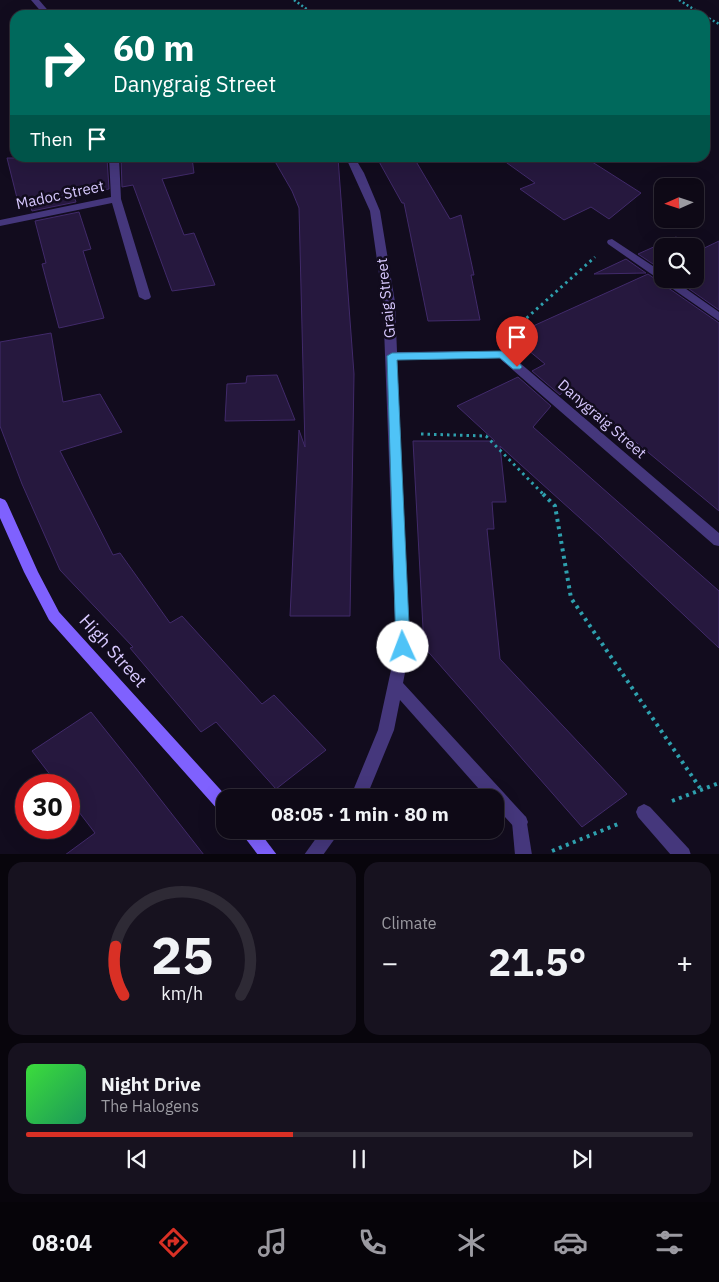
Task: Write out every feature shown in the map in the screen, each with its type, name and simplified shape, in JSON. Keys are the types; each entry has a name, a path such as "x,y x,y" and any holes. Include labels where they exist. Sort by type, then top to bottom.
{"street":[{"path":"35,0 44,10"},
{"name":"Madoc Street","path":"0,223 116,199 114,162"},
{"name":"Graig Street","path":"352,162 375,211 389,302 403,647 386,730 362,789"},
{"path":"116,199 145,297"},
{"path":"612,242 654,271"},
{"path":"678,288 719,316"},
{"path":"392,356 502,354"},
{"name":"Danygraig Street","path":"502,354 719,541"},
{"name":"High Street","path":"0,503 31,572 54,616 216,796"},
{"path":"395,684 520,822 524,854"},
{"path":"644,812 684,854"},
{"path":"255,839 269,854"},
{"path":"312,854 325,839"}],"path":[{"path":"294,0 308,10"},
{"path":"680,0 695,10"},
{"path":"502,354 501,341 612,242"},
{"path":"394,434 486,436 555,506 571,598 700,788"}],"building":[{"path":"7,158 10,158 10,162 107,162 109,189 74,196 76,202 32,211 30,204 19,206"},
{"path":"121,162 193,162 194,173 162,179 184,235 194,233 215,285 172,291 133,185 122,187"},
{"path":"275,162 338,162 354,374 350,616 290,616 299,430 305,447 299,208 292,191"},
{"path":"379,162 416,162 450,219 461,215 474,275 471,275 480,320 428,321 404,203 402,203"},
{"path":"506,162 592,162 641,193 609,219 591,207 564,220 520,189 535,183"},
{"path":"79,212 91,249 83,251 104,318 59,328 42,264 46,263 35,221"},
{"path":"719,241 719,310 688,288 704,288 704,248"},
{"path":"654,247 654,265 638,254"},
{"path":"626,259 646,273 594,274"},
{"path":"648,274 654,278 654,288 668,288 719,323 719,511 568,386 560,395 532,371 545,364 511,336"},
{"path":"51,333 63,402 100,394 122,432 60,451 113,555 120,553 170,623 182,616 262,704 274,695 326,750 276,789 216,722 201,732 130,648 133,647 60,570 22,484 0,426 0,342"},
{"path":"277,375 295,420 225,421 227,384 246,383 247,376"},
{"path":"518,377 551,406 533,427 719,591 719,648 601,537 500,446 506,502 492,502 494,529 487,529 500,659 627,794 582,827 424,647 413,441 495,441 457,406"},
{"path":"91,712 203,854 66,854 95,833 80,813 80,774 50,774 32,751"}],"route":[{"path":"403,647 392,356 502,354 517,367"}]}
